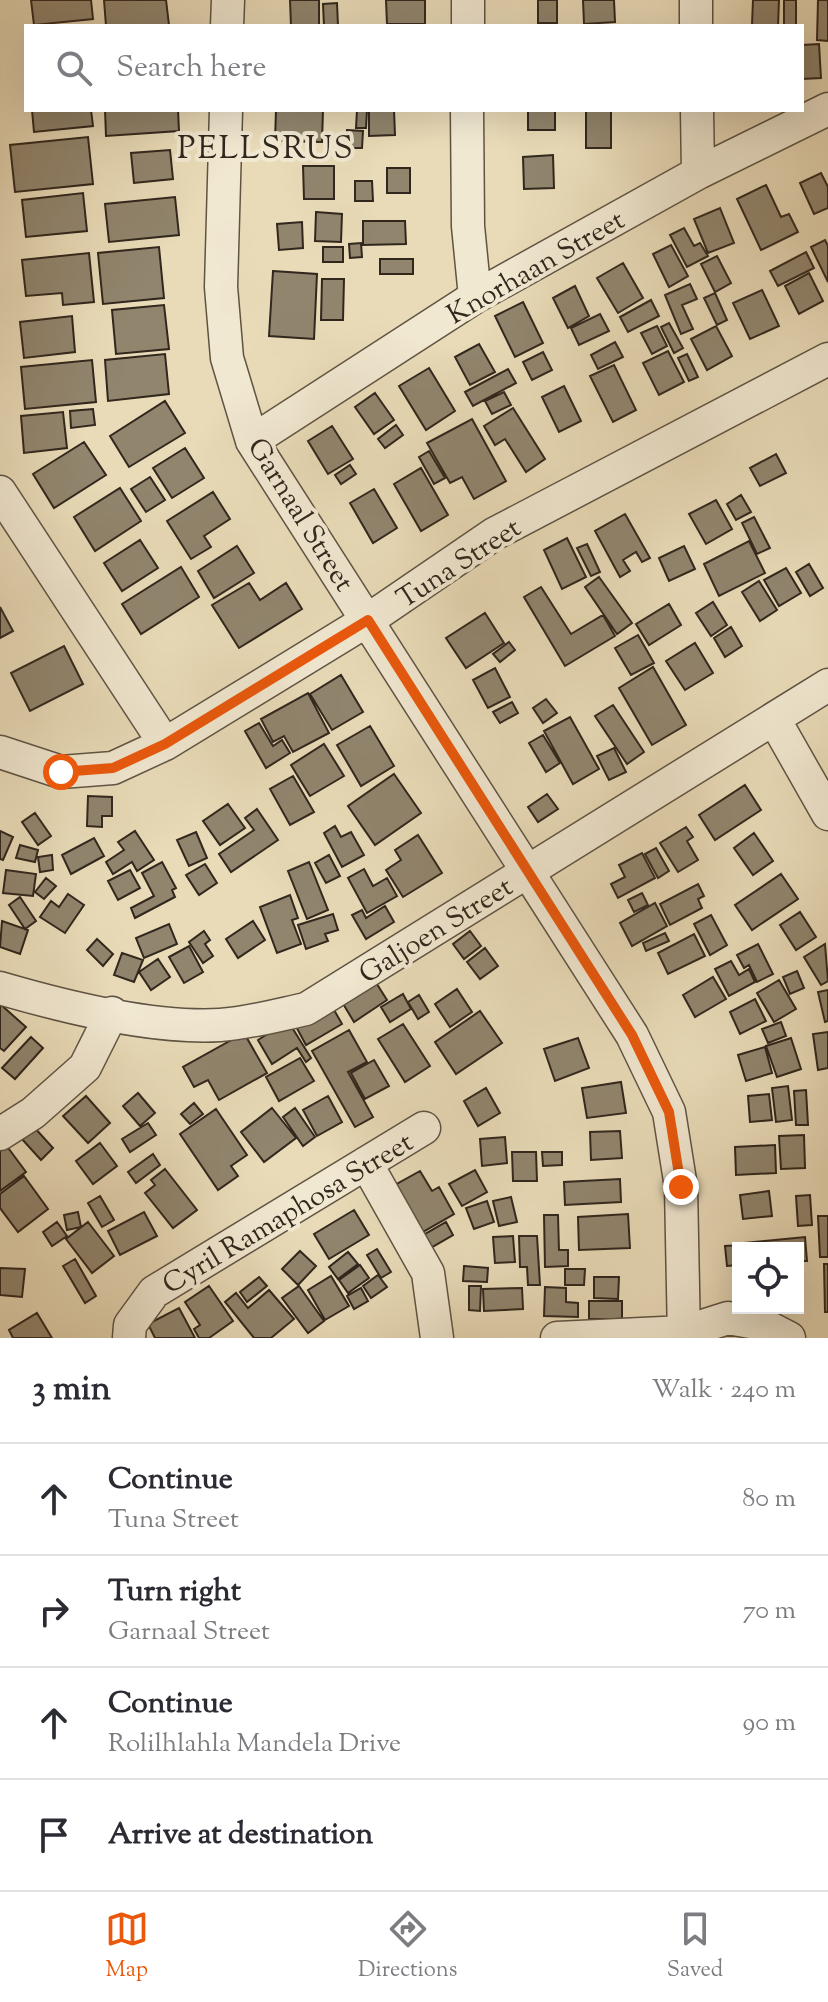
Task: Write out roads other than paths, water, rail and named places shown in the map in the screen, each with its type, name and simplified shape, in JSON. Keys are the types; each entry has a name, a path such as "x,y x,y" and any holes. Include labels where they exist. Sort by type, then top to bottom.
{"street":[{"path":"227,24 228,0"},
{"path":"468,0 468,24"},
{"path":"696,0 696,24"},
{"name":"Knorhaan Street","path":"252,441 475,297 698,173 828,109"},
{"name":"Garnaal Street","path":"226,112 221,287 227,358 252,441 530,870 632,1035 669,1112 681,1187 684,1335"},
{"path":"467,112 468,226 475,297"},
{"path":"697,112 698,173"},
{"name":"Tuna Street","path":"0,752 61,772 113,768 165,744 368,620 494,534 828,359"},
{"path":"0,492 165,744"},
{"name":"Galjoen Street","path":"0,988 164,1022 220,1025 306,1009 828,685"},
{"path":"774,719 828,814"},
{"path":"0,1134 33,1113 85,1067 112,1013"},
{"name":"Cyril Ramaphosa Street","path":"129,1338 130,1325 154,1292 424,1128"},
{"path":"366,1163 428,1273 437,1338"},
{"path":"557,1338 684,1335 728,1318 762,1324 789,1338"}],"district":[{"name":"PELLSRUS","path":"266,147"}]}
